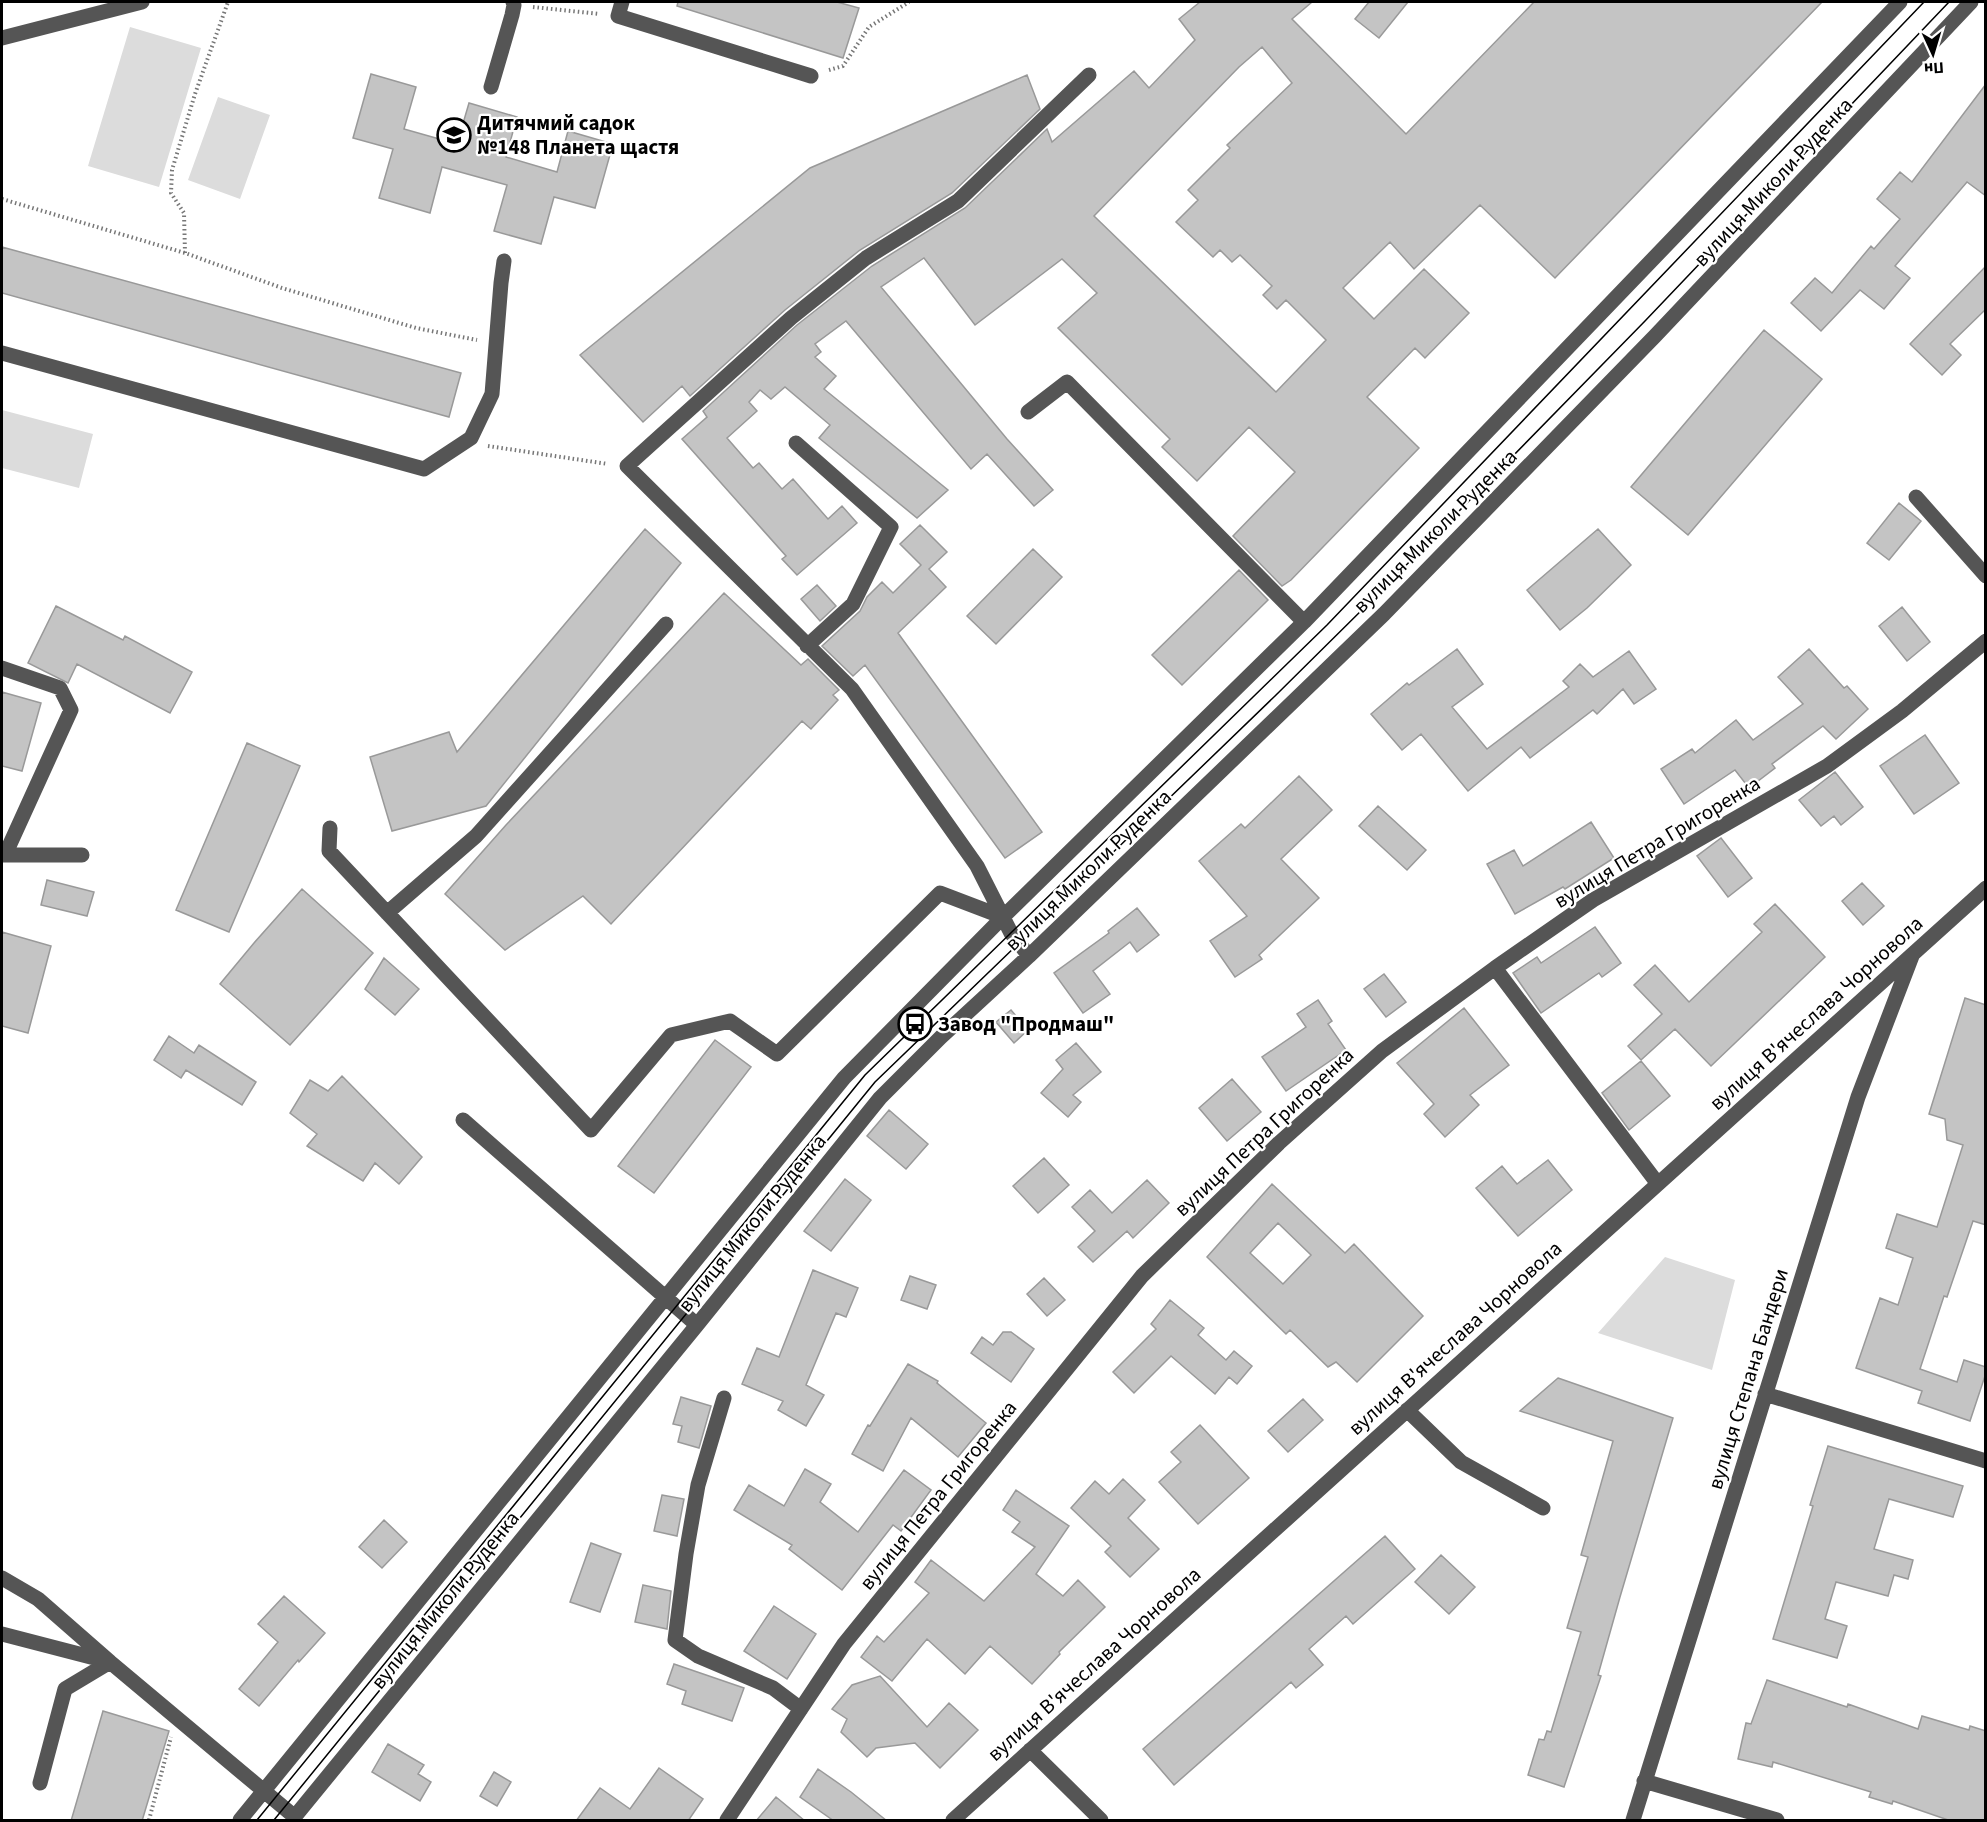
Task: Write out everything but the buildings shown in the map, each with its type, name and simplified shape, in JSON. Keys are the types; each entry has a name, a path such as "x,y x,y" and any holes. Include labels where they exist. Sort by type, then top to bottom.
{"street":[{"path":"2,38 142,2"},
{"name":"вулиця Миколи Руденка","path":"240,1821 844,1078 1003,917 1304,622 1900,2"},
{"name":"вулиця Миколи Руденка","path":"293,1819 880,1098 940,1037 1029,956 1384,614 1655,336 1971,2"},
{"path":"491,87 514,3"},
{"path":"620,9 812,76"},
{"path":"1029,956 1011,933 977,866 852,689 627,466 791,318 866,258 958,201 1089,75"},
{"path":"2,353 424,469 471,438 492,394 504,261"},
{"path":"1028,412 1067,382 1304,622"},
{"path":"796,443 891,527 852,604 807,646"},
{"path":"1916,497 1986,576"},
{"path":"387,913 476,836 666,624"},
{"name":"вулиця Петра Григоренка","path":"727,1821 844,1644 1142,1276 1279,1143 1383,1051 1495,968 1593,900 1827,766 1902,711 1986,641"},
{"path":"2,668 60,688 71,710 3,855 82,855"},
{"path":"330,828 329,851 591,1130 671,1035 730,1021 777,1054 940,893 1003,917"},
{"name":"вулиця В'ячеслава Чорновола","path":"953,1821 1986,888"},
{"name":"вулиця Степана Бандери","path":"1633,1821 1858,1097 1913,954"},
{"path":"1495,968 1658,1184"},
{"path":"463,1120 697,1325"},
{"path":"1765,1394 1986,1461"},
{"path":"724,1398 698,1485 675,1640 698,1656 773,1688 801,1709"},
{"path":"1407,1410 1461,1462 1543,1508"},
{"path":"2,1578 38,1599 264,1791 293,1819"},
{"path":"2,1634 110,1662"},
{"path":"40,1784 65,1689 110,1662"},
{"path":"1030,1750 1101,1821"},
{"path":"1644,1781 1777,1821"}],"path":[{"path":"186,253 184,213 171,193 172,170 195,94 228,2"},
{"path":"812,76 843,66 869,27 909,2"},
{"path":"514,3 620,9"},
{"path":"2,199 186,253 282,288 416,328 496,344"},
{"path":"487,446 627,466"},
{"path":"149,1821 176,1718"}],"shaded area":[{"path":"130,27 201,48 159,187 88,166"},
{"path":"218,97 270,115 240,199 188,180"},
{"path":"2,410 93,434 79,488 2,468"},
{"path":"1665,1257 1735,1280 1712,1370 1598,1333"}],"tram line":[{"path":"257,1820 865,1075 1327,625 1924,2"},
{"path":"274,1820 875,1082 1372,600 1645,321 1949,2"}],"place":[{"name":"Дитячмий садок №148 Планета щастя","path":"454,135"},
{"name":"Завод \"Продмаш\"","path":"915,1024"}]}
